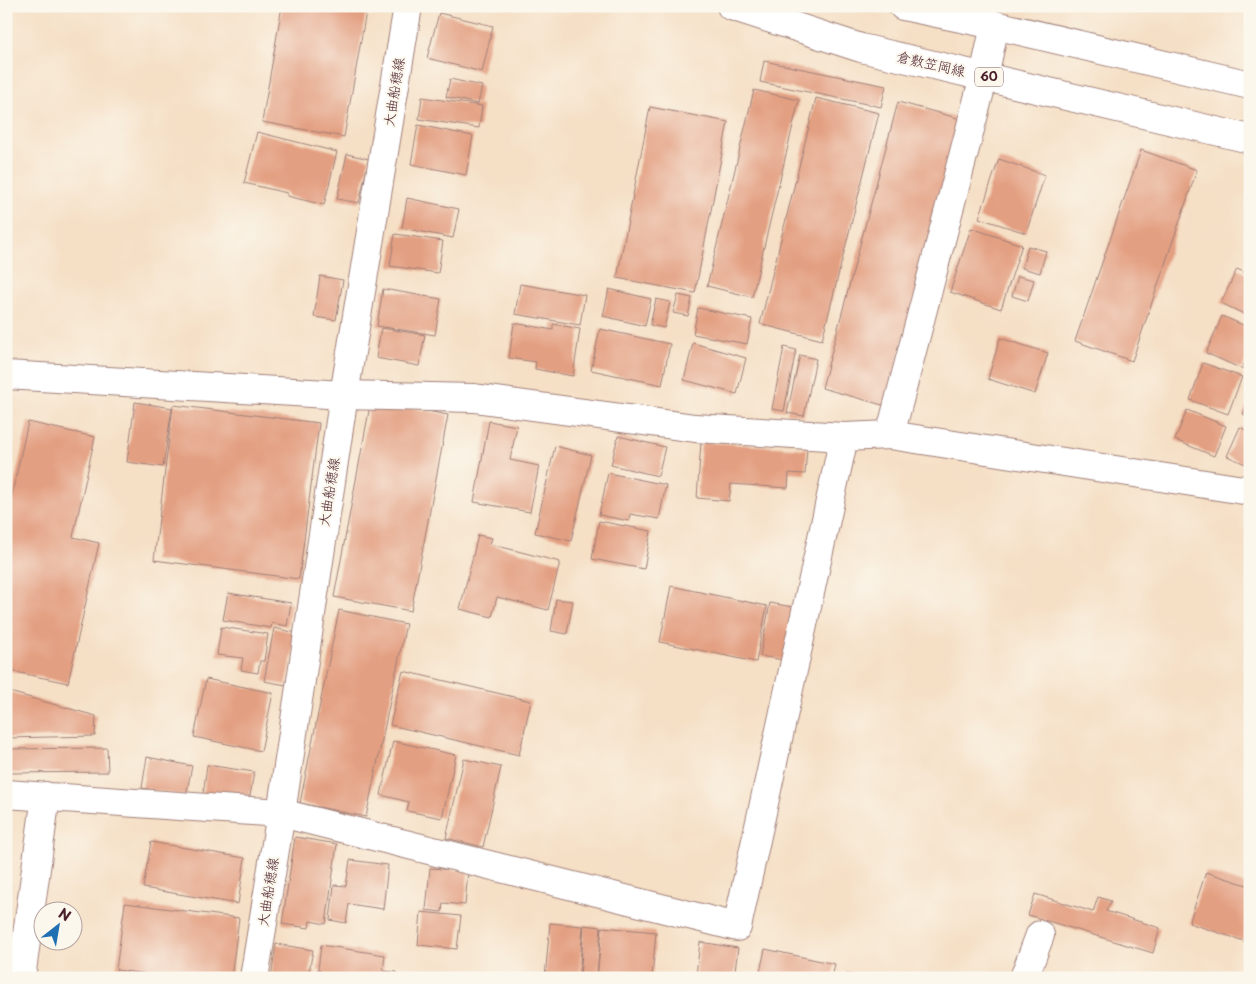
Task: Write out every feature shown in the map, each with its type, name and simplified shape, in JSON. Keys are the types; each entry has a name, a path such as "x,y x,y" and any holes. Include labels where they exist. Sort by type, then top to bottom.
{"street":[{"name":"大曲船穂線","path":"254,978 281,813 344,395 408,6"},
{"name":"倉敷笠岡線","path":"731,6 861,48 1250,140"},
{"path":"902,6 996,25 1250,85"},
{"path":"890,435 996,25"},
{"path":"6,375 344,395 474,398 695,428 844,437 890,435 1250,491"},
{"path":"6,794 281,813 737,927 844,437"},
{"path":"17,964 46,796"},
{"path":"1024,978 1040,934"}],"building":[{"path":"282,6 367,6 344,137 262,122"},
{"path":"439,13 493,26 482,72 427,58"},
{"path":"764,61 886,86 881,107 760,82"},
{"path":"450,79 482,86 478,104 446,97"},
{"path":"754,90 799,100 752,297 707,286"},
{"path":"422,97 482,106 479,128 419,119"},
{"path":"816,98 879,113 822,340 760,324"},
{"path":"898,102 961,119 886,406 822,388"},
{"path":"650,107 728,122 695,293 617,278"},
{"path":"418,125 473,136 466,175 411,164"},
{"path":"257,132 337,152 324,205 287,196 287,193 244,183"},
{"path":"1141,150 1197,170 1132,361 1075,341"},
{"path":"347,154 369,159 359,203 337,199"},
{"path":"999,159 1045,175 1026,233 979,218"},
{"path":"407,198 459,209 453,238 402,228"},
{"path":"971,228 1022,245 1001,309 950,292"},
{"path":"395,234 443,241 438,273 390,266"},
{"path":"1028,246 1046,251 1040,273 1022,268"},
{"path":"1237,269 1250,275 1250,317 1221,303"},
{"path":"320,276 343,280 336,320 314,317"},
{"path":"1018,276 1034,280 1028,301 1012,296"},
{"path":"520,284 585,295 580,325 515,314"},
{"path":"383,289 441,299 435,335 377,326"},
{"path":"609,289 651,299 645,326 603,316"},
{"path":"678,295 692,298 688,316 673,313"},
{"path":"656,299 670,302 664,328 650,325"},
{"path":"698,308 752,319 747,344 693,334"},
{"path":"1222,316 1250,328 1250,350 1242,369 1206,353"},
{"path":"514,323 553,330 553,324 580,329 573,376 535,369 536,362 509,358"},
{"path":"381,328 425,335 419,366 376,358"},
{"path":"600,329 670,344 662,385 591,370"},
{"path":"1000,338 1048,353 1035,394 988,379"},
{"path":"693,343 746,358 737,394 684,380"},
{"path":"784,347 796,350 784,411 772,409"},
{"path":"800,355 816,359 804,416 787,413"},
{"path":"1203,363 1242,377 1228,414 1190,400"},
{"path":"1250,399 1250,417 1243,414"},
{"path":"371,400 448,415 411,611 334,597"},
{"path":"135,402 172,408 163,467 127,462"},
{"path":"173,405 319,423 299,579 154,560"},
{"path":"1187,410 1226,426 1214,456 1175,440"},
{"path":"489,421 517,426 510,460 539,466 530,512 474,502"},
{"path":"28,422 95,437 73,537 99,543 68,683 6,670 6,521"},
{"path":"1240,427 1250,432 1250,466 1227,456"},
{"path":"618,436 665,447 658,476 611,465"},
{"path":"701,442 807,449 805,474 789,473 788,488 731,484 729,501 697,498"},
{"path":"555,446 591,455 571,541 535,533"},
{"path":"608,473 666,485 659,519 630,514 629,521 599,515"},
{"path":"599,521 651,531 644,569 592,559"},
{"path":"478,535 492,538 490,544 560,562 548,610 497,597 492,617 460,609"},
{"path":"671,586 767,606 756,662 660,642"},
{"path":"228,593 291,603 287,626 272,623 271,628 223,620"},
{"path":"556,599 573,601 567,634 551,631"},
{"path":"770,603 799,608 789,661 760,656"},
{"path":"339,610 406,624 366,817 300,803"},
{"path":"221,627 268,634 264,661 260,661 258,673 241,670 243,658 217,655"},
{"path":"274,628 297,633 286,685 264,681"},
{"path":"403,671 531,701 519,755 390,725"},
{"path":"206,679 273,693 261,751 194,737"},
{"path":"6,691 96,716 95,736 6,738"},
{"path":"393,741 456,755 442,818 407,811 409,802 381,795"},
{"path":"107,748 108,772 6,773 6,749"},
{"path":"147,757 192,766 186,796 142,788"},
{"path":"464,759 501,767 483,847 446,838"},
{"path":"207,765 254,772 249,802 203,795"},
{"path":"295,837 337,844 326,924 310,921 309,928 282,924"},
{"path":"151,842 245,858 238,904 143,888"},
{"path":"350,860 388,865 383,909 349,904 346,923 330,920 334,885 346,886"},
{"path":"430,868 468,871 465,905 443,903 442,912 426,910"},
{"path":"1206,872 1250,886 1250,943 1189,923"},
{"path":"1035,894 1093,912 1098,897 1111,901 1106,911 1160,928 1153,953 1028,915"},
{"path":"125,903 239,918 231,978 178,978 116,970"},
{"path":"421,912 461,916 457,949 418,945"},
{"path":"550,923 583,926 579,978 545,978"},
{"path":"584,925 601,927 597,978 580,978"},
{"path":"602,927 656,932 652,978 597,978"},
{"path":"700,942 738,948 734,978 696,975"},
{"path":"276,944 313,950 309,972 315,972 314,978 271,978"},
{"path":"321,945 385,955 383,971 397,972 396,978 346,976 345,978 319,978 321,971 318,970"},
{"path":"765,949 835,964 832,978 759,977"},
{"path":"847,974 862,977 862,978 846,978"}]}
